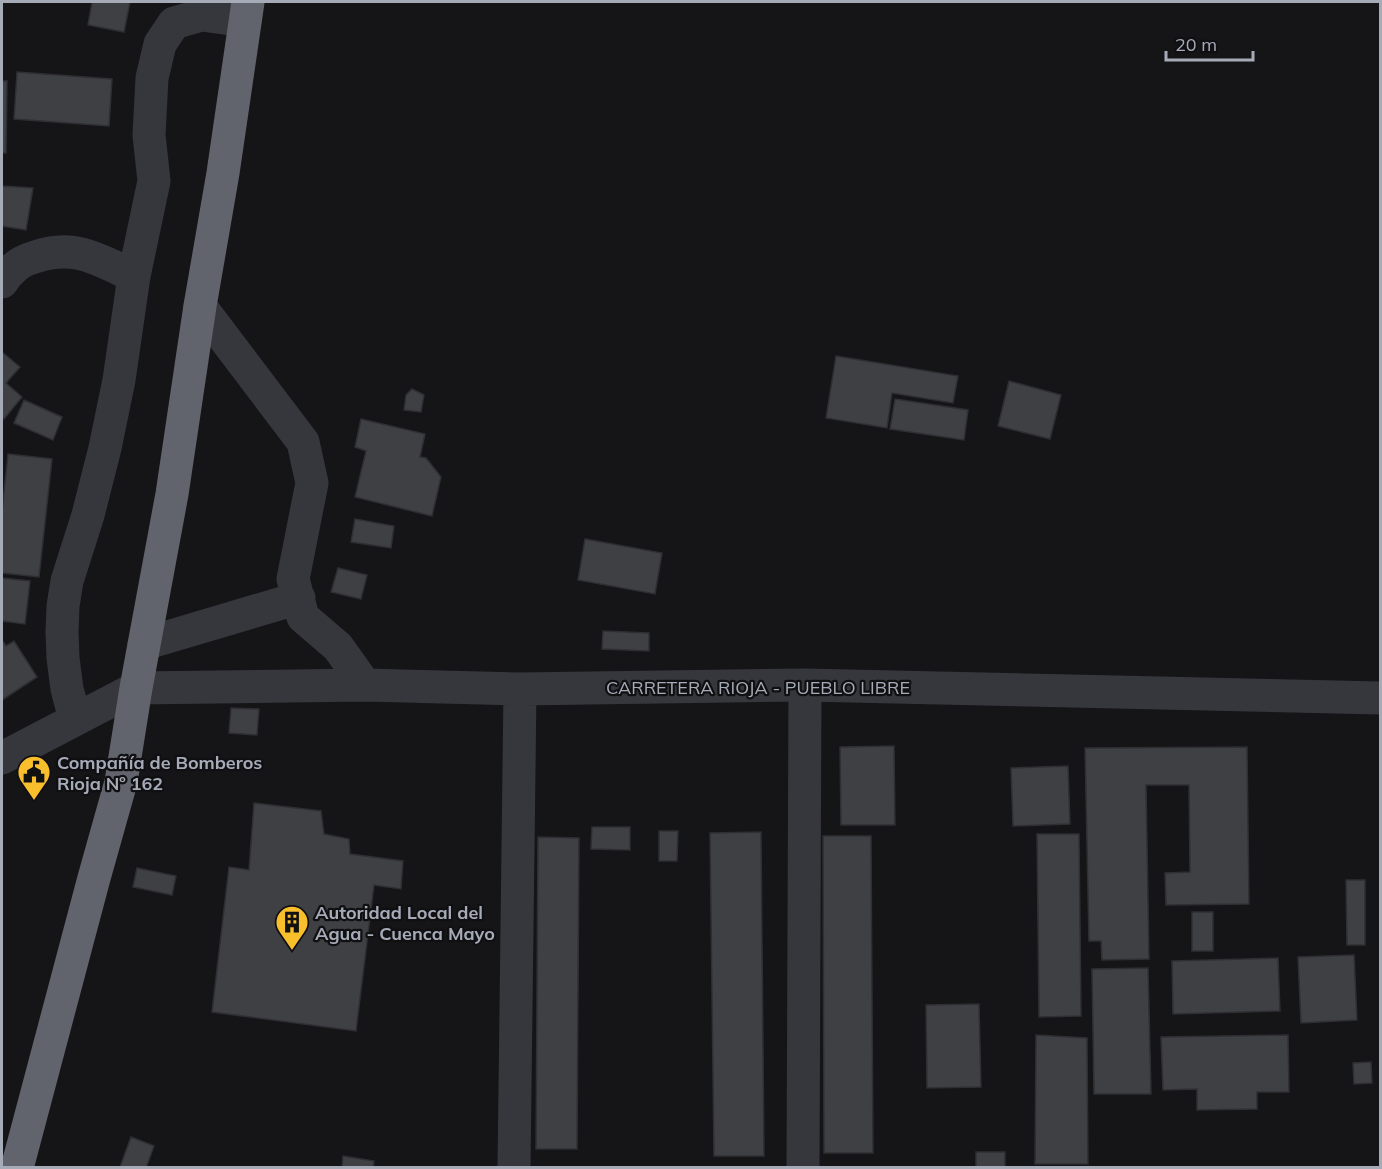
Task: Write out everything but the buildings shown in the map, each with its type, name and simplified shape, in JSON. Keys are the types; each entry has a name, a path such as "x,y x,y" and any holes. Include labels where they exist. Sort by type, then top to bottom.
{"highway":[{"path":"17,1167 121,782 172,494 247,11"}],"street":[{"path":"75,719 67,689 63,658 63,606 67,581 88,515 105,448 119,380 134,276 154,181 149,135 152,78 160,44 174,23 202,15 247,11"},
{"path":"2,282 15,267 28,259 59,251 77,252 94,257 134,276"},
{"path":"200,306 303,442 312,483 293,579 303,617 338,647 365,685"},
{"path":"144,644 298,598"},
{"name":"CARRETERA RIOJA - PUEBLO LIBRE","path":"136,688 365,685 520,688 805,685 1380,698"},
{"path":"804,1167 805,685"},
{"path":"2,758 136,688"},
{"path":"514,1167 520,688"}],"place":[{"name":"Compañía de Bomberos Rioja Nº 162","path":"34,801"},
{"name":"Autoridad Local del Agua - Cuenca Mayo","path":"292,951"}]}
